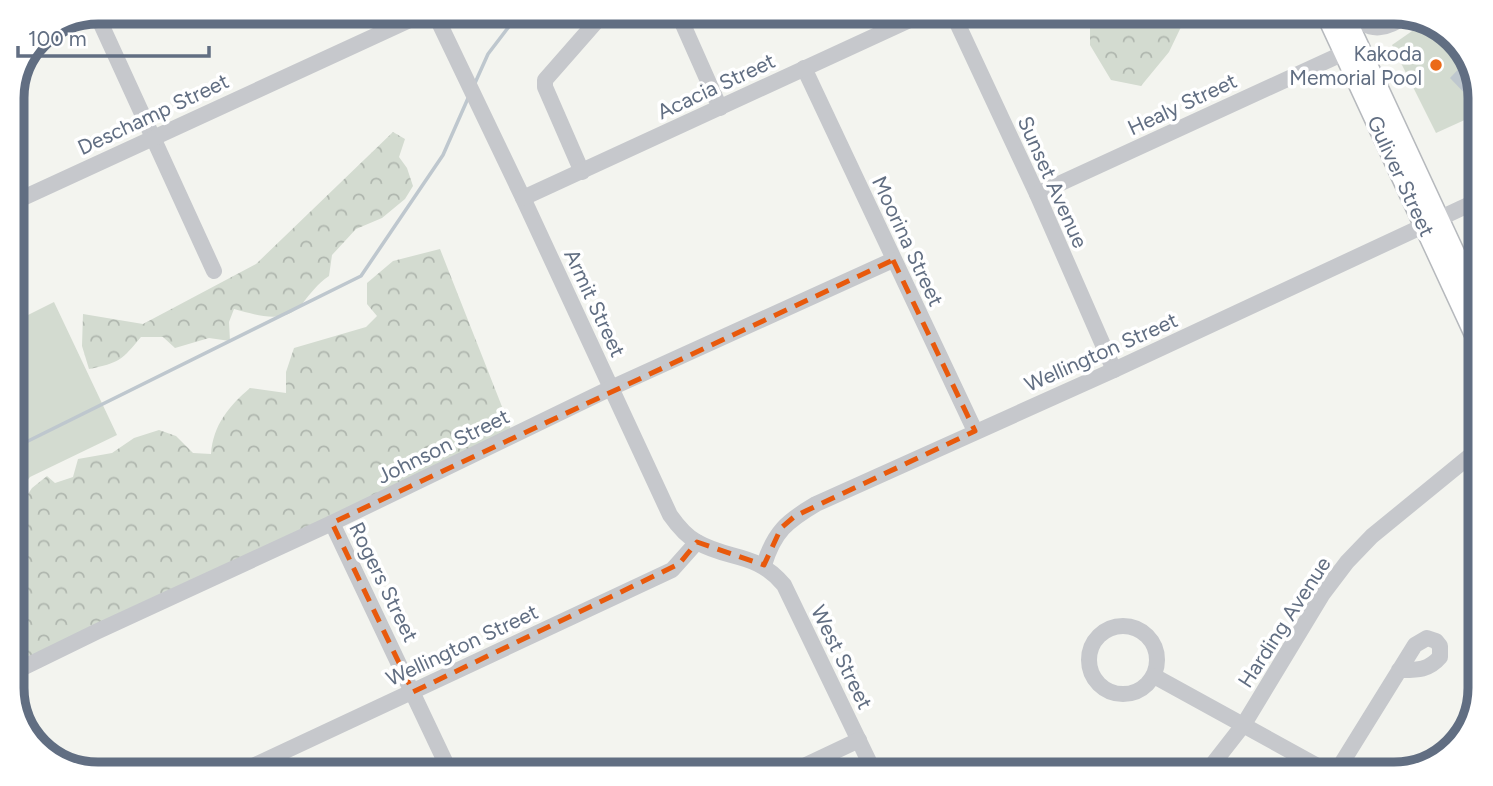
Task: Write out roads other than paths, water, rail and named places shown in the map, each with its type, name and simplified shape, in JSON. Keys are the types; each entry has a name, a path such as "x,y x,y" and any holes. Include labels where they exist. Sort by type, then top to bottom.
{"main road":[{"name":"Guliver Street","path":"1331,24 1432,222 1468,285"},
{"name":"Guliver Street","path":"1348,24 1432,222 1468,316"}],"street":[{"path":"101,24 214,271"},
{"name":"Deschamp Street","path":"25,197 401,24"},
{"name":"Armit Street","path":"439,24 670,515 679,527 697,542 764,565"},
{"path":"582,172 545,87 545,80 594,24"},
{"path":"682,24 720,108"},
{"name":"Acacia Street","path":"523,198 901,24"},
{"name":"Sunset Avenue","path":"958,24 1037,194 1114,370"},
{"path":"1364,24 1381,27 1394,24"},
{"name":"Healy Street","path":"1037,194 1344,53"},
{"name":"Moorina Street","path":"804,68 975,431"},
{"name":"Wellington Street","path":"764,565 769,547 781,528 816,504 1114,370 1468,205"},
{"name":"Johnson Street","path":"25,667 332,523 611,388 893,260"},
{"name":"Harding Avenue","path":"1214,762 1244,724 1322,595 1347,562 1372,536 1468,458"},
{"name":"Rogers Street","path":"332,523 446,762"},
{"name":"Wellington Street","path":"262,762 672,570 697,542"},
{"name":"West Street","path":"764,565 784,585 869,762"},
{"path":"1113,626 1139,629 1153,641 1156,649 1157,667 1154,676 1133,693 1107,690 1093,678 1090,670 1089,652 1093,643 1105,630 1113,626"},
{"path":"1341,762 1399,670"},
{"path":"1154,676 1312,762"},
{"path":"812,762 859,740"}],"waterway":[{"path":"475,83 488,54 511,24"},
{"path":"25,443 361,276 443,155 469,96"}],"place":[{"name":"Kakoda Memorial Pool","path":"1436,65"}]}
